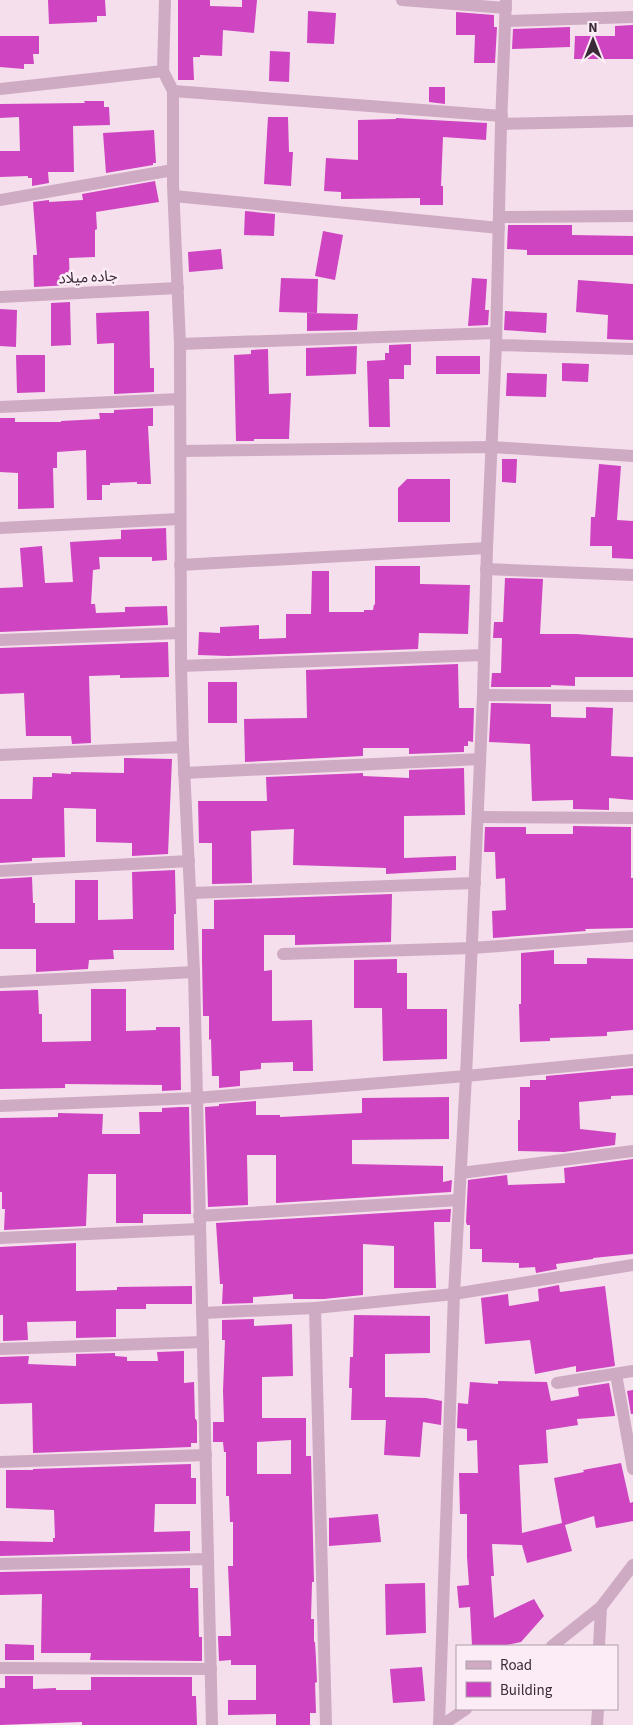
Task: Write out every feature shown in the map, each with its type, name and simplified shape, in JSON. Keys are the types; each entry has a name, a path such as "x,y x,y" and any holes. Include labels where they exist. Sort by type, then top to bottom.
{"street":[{"path":"165,0 164,71 173,91 173,170 180,344 180,633 184,773 194,972 198,1216 203,1342 212,1725"},
{"path":"402,0 506,4 483,695 454,1294 440,1725"},
{"path":"505,21 633,17"},
{"path":"0,89 164,71"},
{"path":"173,91 501,120 633,121"},
{"path":"0,200 173,170"},
{"path":"174,196 499,222 633,216"},
{"name":"جاده میلاد","path":"0,297 178,288"},
{"path":"180,344 496,339 633,349"},
{"path":"0,407 180,399"},
{"path":"181,451 492,447 633,456"},
{"path":"0,528 179,518"},
{"path":"180,565 487,548"},
{"path":"486,570 633,575"},
{"path":"0,640 180,633"},
{"path":"181,666 484,655"},
{"path":"483,695 633,696"},
{"path":"0,755 183,747"},
{"path":"184,773 480,759"},
{"path":"478,817 633,818"},
{"path":"0,871 189,861"},
{"path":"190,893 475,882"},
{"path":"283,954 472,948 633,936"},
{"path":"0,982 194,972"},
{"path":"0,1106 196,1098 633,1060"},
{"path":"461,1173 633,1151"},
{"path":"198,1216 459,1200"},
{"path":"0,1238 199,1229"},
{"path":"202,1313 315,1308 454,1294 633,1265"},
{"path":"315,1308 326,1725"},
{"path":"0,1350 203,1342"},
{"path":"557,1383 633,1371"},
{"path":"616,1374 633,1470"},
{"path":"0,1462 206,1455"},
{"path":"0,1564 208,1559"},
{"path":"553,1645 600,1607 633,1565"},
{"path":"600,1607 600,1645"},
{"path":"0,1668 211,1669"},
{"path":"440,1725 464,1710"},
{"path":"597,1725 598,1710"}],"building":[{"path":"48,0 105,0 106,16 97,16 97,22 49,24"},
{"path":"178,0 210,0 210,6 242,7 242,0 257,0 254,33 223,30 222,56 200,55 200,57 193,57 194,80 178,80"},
{"path":"308,11 336,13 334,44 307,43"},
{"path":"456,12 494,15 494,27 497,27 495,63 474,63 475,35 456,35"},
{"path":"633,25 633,59 574,59 575,36 615,36 615,26"},
{"path":"570,27 570,47 512,49 513,29"},
{"path":"0,36 39,36 39,54 33,54 34,64 24,64 24,69 0,67"},
{"path":"270,51 290,52 289,82 269,81"},
{"path":"429,87 445,87 445,104 429,102"},
{"path":"84,101 104,101 104,107 109,107 110,125 73,126 74,172 48,172 49,183 32,186 32,178 28,178 28,176 0,177 0,151 20,151 19,117 0,118 0,104 85,103"},
{"path":"268,117 288,117 289,152 293,152 291,186 264,184"},
{"path":"396,118 487,123 486,140 443,137 441,186 443,186 443,205 420,205 420,198 341,199 341,192 324,191 326,158 358,160 358,120"},
{"path":"154,130 156,163 106,173 103,133"},
{"path":"155,181 159,202 96,212 95,257 69,258 70,285 34,287 33,255 37,255 33,202 83,200 82,194"},
{"path":"245,211 275,214 274,236 244,235"},
{"path":"508,225 572,225 572,235 633,236 633,255 527,255 527,250 507,249"},
{"path":"323,231 343,235 335,280 315,276"},
{"path":"221,249 223,269 189,272 188,252"},
{"path":"281,278 318,279 317,313 279,312"},
{"path":"472,278 487,279 485,310 489,310 488,325 468,326"},
{"path":"578,280 633,284 633,340 607,339 608,315 576,312"},
{"path":"70,302 71,345 51,346 51,303"},
{"path":"0,309 17,310 16,347 0,346"},
{"path":"149,311 150,368 154,368 154,392 114,394 114,343 97,344 96,313"},
{"path":"505,311 547,313 546,333 504,330"},
{"path":"307,313 358,314 357,330 307,331"},
{"path":"411,344 411,365 404,365 404,379 389,379 390,427 369,427 367,361 385,360 385,353 389,353 389,345"},
{"path":"357,346 356,374 306,376 306,348"},
{"path":"268,349 269,394 291,393 289,439 236,441 234,355 251,354 251,350"},
{"path":"16,355 45,355 45,392 17,393"},
{"path":"436,356 480,356 480,374 436,374"},
{"path":"562,363 589,364 588,382 562,381"},
{"path":"507,373 547,374 546,397 506,396"},
{"path":"153,408 153,426 148,426 151,484 137,484 137,482 102,485 102,500 87,500 86,450 57,452 57,468 53,468 54,508 18,509 18,473 0,472 0,418 15,418 15,422 61,422 100,419 99,413 114,413 114,410"},
{"path":"502,459 517,459 516,483 502,482"},
{"path":"599,464 621,466 617,520 633,521 633,559 612,558 612,546 590,546 591,517 595,517"},
{"path":"407,479 450,479 450,522 398,522 398,488"},
{"path":"166,528 167,560 152,561 152,557 99,557 100,569 93,570 91,604 95,604 96,613 125,612 125,607 167,606 168,625 0,632 0,588 23,587 20,548 42,546 45,583 73,582 70,542 121,539 121,530"},
{"path":"375,566 420,566 420,584 470,585 468,634 419,633 418,649 228,656 198,655 199,632 220,633 220,627 259,625 259,639 286,638 286,614 311,614 312,571 329,571 329,612 364,612 364,610 373,610 375,605"},
{"path":"505,578 543,579 540,634 576,634 633,638 633,677 575,677 575,686 491,687 492,673 501,673 502,638 493,638 494,622 503,622"},
{"path":"168,642 169,677 120,678 120,675 89,676 91,743 72,744 71,736 26,736 24,693 0,694 0,648"},
{"path":"458,664 459,708 474,708 473,742 468,741 468,746 464,746 464,752 409,754 409,748 363,748 363,756 245,762 244,719 307,718 306,670"},
{"path":"208,682 237,682 237,723 208,723"},
{"path":"491,703 551,704 551,717 586,718 586,707 613,708 611,756 633,757 633,800 609,798 609,810 573,809 573,800 532,801 530,744 489,742"},
{"path":"124,758 172,759 168,854 132,856 132,843 96,842 96,809 64,808 65,857 32,858 32,861 0,863 0,799 32,799 33,777 52,777 52,773 124,773"},
{"path":"464,768 465,815 404,816 404,858 456,856 456,870 386,874 386,868 293,865 294,829 251,831 252,883 212,884 212,843 199,843 198,801 267,801 266,777 363,773 363,776 409,778 409,770"},
{"path":"573,826 631,827 633,928 585,929 586,931 493,938 492,911 506,910 505,878 496,879 495,852 484,852 485,827 526,827 526,834 573,834"},
{"path":"175,870 176,914 174,914 174,950 113,950 114,959 89,960 88,969 36,972 36,949 0,949 0,879 32,877 35,923 75,923 75,880 98,880 98,920 133,919 132,872"},
{"path":"392,894 391,942 295,945 295,935 264,935 264,971 272,970 272,1021 312,1020 313,1071 293,1071 293,1062 261,1063 261,1069 240,1071 240,1086 219,1088 219,1076 212,1076 209,1016 203,1016 202,929 214,929 214,900"},
{"path":"554,950 554,964 587,964 587,958 633,959 633,1030 607,1032 607,1036 550,1038 550,1041 520,1042 521,953"},
{"path":"397,959 397,973 407,973 407,1009 447,1009 447,1059 383,1061 382,1008 354,1008 354,960"},
{"path":"91,989 126,989 126,1031 156,1030 156,1027 180,1027 181,1090 162,1091 162,1085 65,1084 65,1088 0,1089 0,991 38,990 39,1014 42,1014 42,1042 91,1041"},
{"path":"633,1068 633,1095 611,1096 611,1099 579,1102 580,1129 616,1133 615,1145 564,1152 518,1151 520,1087 530,1087 530,1080 546,1080 546,1076"},
{"path":"449,1097 449,1139 352,1140 352,1164 443,1166 443,1182 452,1180 451,1192 276,1203 276,1155 247,1155 248,1205 208,1207 205,1107 256,1101 256,1115 280,1115 280,1117 362,1113 362,1098"},
{"path":"189,1107 191,1214 143,1214 143,1223 116,1223 116,1174 88,1174 86,1226 4,1230 5,1209 2,1209 2,1192 0,1192 0,1118 58,1117 58,1113 103,1114 102,1134 140,1134 139,1112 162,1112 162,1108"},
{"path":"633,1159 633,1254 556,1264 557,1269 536,1273 535,1267 519,1268 519,1263 482,1262 482,1249 470,1249 470,1225 467,1225 466,1222 468,1180 507,1175 508,1185 565,1183 564,1168"},
{"path":"451,1209 450,1222 434,1222 436,1288 394,1288 394,1246 363,1244 363,1295 324,1299 293,1299 293,1294 253,1297 253,1303 222,1304 223,1284 220,1284 216,1223"},
{"path":"76,1243 76,1291 117,1290 117,1287 192,1286 192,1304 146,1304 146,1309 116,1309 116,1337 76,1338 76,1321 27,1322 28,1340 3,1341 3,1315 0,1315 0,1247"},
{"path":"559,1285 560,1292 605,1286 615,1366 576,1372 576,1366 535,1374 530,1340 485,1344 481,1298 508,1294 509,1306 539,1301 538,1289"},
{"path":"354,1315 430,1316 430,1353 385,1354 385,1397 426,1398 442,1401 441,1425 423,1422 420,1457 384,1455 386,1420 351,1420 352,1388 349,1388 350,1357 353,1357"},
{"path":"254,1319 254,1326 292,1324 293,1376 262,1377 262,1418 306,1418 306,1456 311,1456 314,1582 312,1582 311,1619 314,1619 317,1682 315,1683 316,1713 310,1713 310,1725 276,1725 276,1714 228,1715 228,1700 256,1700 256,1665 231,1665 231,1660 219,1661 218,1636 231,1636 228,1566 233,1566 233,1522 230,1522 229,1496 226,1496 226,1452 224,1452 223,1442 213,1442 213,1422 224,1422 225,1340 222,1340 222,1320","holes":["291,1440 291,1474 257,1474 257,1442"]},
{"path":"184,1351 184,1383 194,1382 195,1419 197,1422 197,1443 191,1443 191,1447 33,1453 32,1403 0,1404 0,1357 29,1356 28,1364 76,1366 76,1354 115,1353 115,1356 127,1357 127,1361 158,1361 157,1352"},
{"path":"498,1381 547,1382 551,1401 579,1396 578,1388 609,1383 615,1416 577,1419 578,1425 546,1430 548,1463 519,1465 522,1533 562,1523 554,1478 621,1463 630,1503 633,1502 633,1521 596,1528 594,1516 565,1525 572,1551 527,1563 522,1545 492,1544 494,1576 491,1576 494,1618 534,1599 544,1616 521,1642 507,1645 472,1645 470,1607 459,1608 457,1586 469,1585 467,1514 460,1514 459,1473 478,1473 477,1440 467,1441 467,1429 457,1428 458,1403 468,1404 470,1382 498,1384"},
{"path":"633,1390 633,1414 631,1414 627,1391"},
{"path":"191,1464 191,1478 196,1478 196,1504 155,1504 154,1532 190,1531 190,1551 0,1556 0,1541 53,1542 53,1538 55,1538 54,1510 6,1508 6,1470"},
{"path":"378,1514 381,1542 329,1546 329,1518"},
{"path":"190,1568 190,1588 198,1588 199,1637 202,1637 202,1661 90,1660 91,1653 41,1653 42,1594 0,1595 0,1572"},
{"path":"425,1583 426,1633 386,1635 385,1584"},
{"path":"5,1644 34,1645 34,1660 5,1660"},
{"path":"422,1667 425,1701 393,1703 390,1669"},
{"path":"5,1676 33,1676 33,1689 56,1688 56,1690 91,1690 91,1677 192,1677 192,1696 196,1696 197,1725 82,1725 82,1722 0,1725 0,1688 5,1688"}]}
